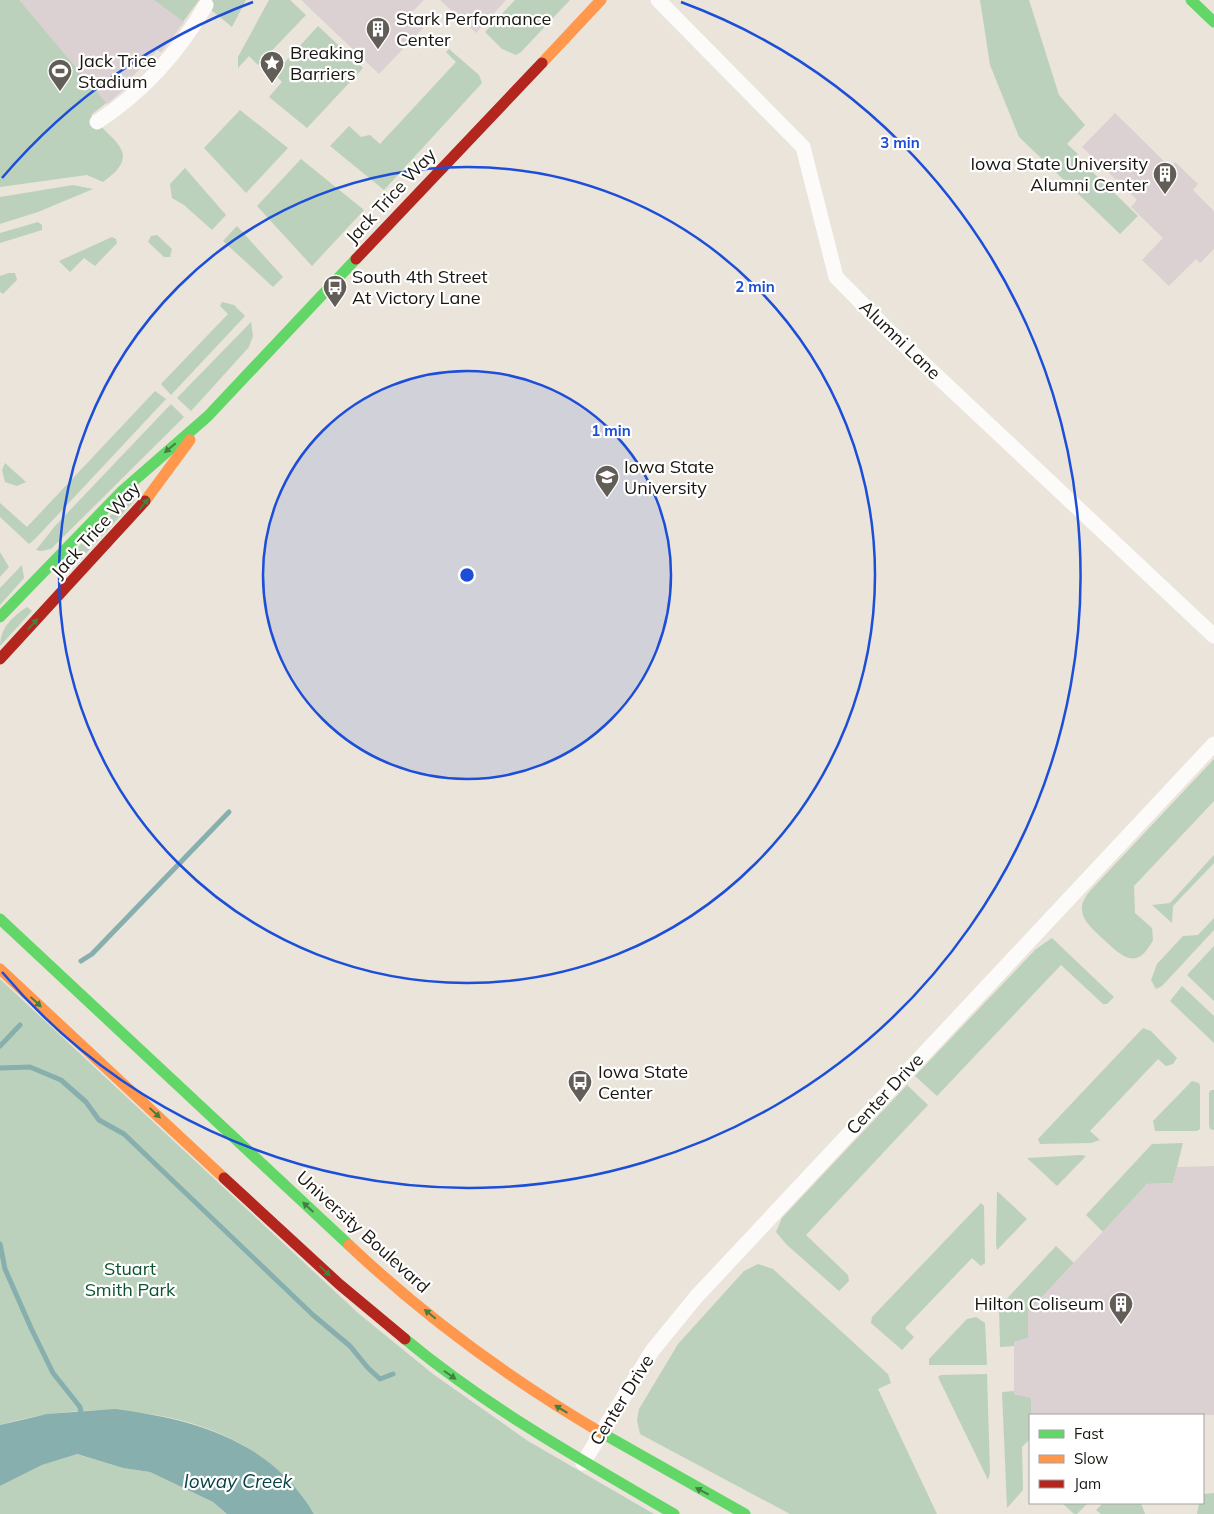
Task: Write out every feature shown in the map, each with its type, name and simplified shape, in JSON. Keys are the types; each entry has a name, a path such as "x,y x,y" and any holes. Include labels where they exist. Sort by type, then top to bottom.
{"main road":[{"name":"Jack Trice Way","path":"0,617 121,492 208,416 601,0"},
{"path":"1191,0 1214,22"},
{"name":"Jack Trice Way","path":"0,659 139,510 208,416"},
{"name":"University Boulevard","path":"0,919 360,1256 457,1337 550,1402 745,1514"},
{"path":"0,969 339,1284 435,1364 539,1436 582,1463 674,1514"}],"street":[{"name":"Alumni Lane","path":"658,0 803,147 836,277 887,329 1214,636"},
{"path":"97,122 124,103 155,74 185,38 206,5"},
{"name":"Center Drive","path":"582,1463 652,1351 696,1297 1214,744"}],"green space":[{"name":"Jack Trice Stadium","path":"0,0 199,0 161,52 157,50 132,76 135,80 91,115 121,148 123,155 122,163 103,182 87,175 0,187"},
{"path":"199,0 246,0 232,27"},
{"path":"269,0 290,0 306,15 258,65 249,56 238,68 238,57"},
{"path":"515,0 570,0 516,55 502,49 485,32"},
{"path":"980,0 1029,0 1059,95 1085,125 1067,144 1078,154 1076,156 1138,216 1120,234 1019,137 990,65"},
{"path":"318,26 363,68 307,128 269,97 282,82 274,74"},
{"path":"449,49 479,75 482,83 384,190 330,146 349,126 361,137 370,135 380,144 456,62 446,52"},
{"path":"240,110 288,148 246,193 204,148"},
{"path":"301,159 364,210 312,266 257,206"},
{"path":"185,168 226,215 212,230 184,205 172,198 170,184"},
{"path":"73,185 93,189 38,212 0,224 0,197"},
{"path":"38,222 42,225 42,230 0,243 0,233"},
{"path":"237,226 283,277 273,287 223,241"},
{"path":"157,235 172,249 170,257 164,257 148,242 151,236"},
{"path":"112,237 116,239 117,243 95,266 84,258 70,272 59,261"},
{"path":"15,273 17,280 3,294 0,292 0,276"},
{"path":"222,302 234,305 245,316 171,395 161,384 228,314 220,306"},
{"path":"251,322 253,336 249,347 191,411 177,398"},
{"path":"155,391 166,399 29,544 0,517 0,503 27,527"},
{"path":"171,404 184,417 51,549 36,550 55,526"},
{"path":"5,463 26,482 17,486 5,482 2,470"},
{"path":"131,495 135,500 80,560 70,568 66,564 77,548"},
{"path":"0,552 9,567 0,577"},
{"path":"22,565 24,578 0,605 0,588"},
{"path":"27,607 32,611 0,646 2,634 8,623"},
{"path":"1214,759 1214,801 1134,886 1135,913 1152,928 1153,940 1141,956 1128,958 1116,950 1087,922 1083,914 1082,905 1089,892"},
{"path":"1214,855 1214,863 1173,906 1172,923 1152,905 1170,903"},
{"path":"1214,918 1214,930 1162,986 1156,989 1151,980 1157,964 1183,936 1198,935"},
{"path":"1052,938 1114,997 1107,1004 1103,1004 1061,965 937,1096 915,1076 1036,949"},
{"path":"1214,946 1214,1001 1187,975"},
{"name":"Stuart Smith Park","path":"0,979 358,1313 433,1374 528,1441 654,1514 314,1514 287,1479 254,1452 216,1432 174,1418 130,1412 85,1411 42,1415 0,1425"},
{"path":"1182,986 1214,1016 1214,1043 1170,1001"},
{"path":"1143,1028 1151,1031 1177,1058 1173,1064 1166,1066 1158,1059 1090,1131 1100,1140 1091,1143 1040,1144 1038,1139"},
{"path":"1192,1081 1199,1083 1200,1086 1200,1129 1197,1131 1155,1131 1153,1121"},
{"path":"907,1085 928,1105 806,1235 848,1275 849,1281 839,1291 787,1245 776,1232 782,1218"},
{"path":"1214,1090 1214,1130 1210,1129 1209,1126 1209,1092"},
{"path":"1183,1143 1173,1183 1147,1184 1103,1232 1086,1215 1152,1144"},
{"path":"1086,1156 1057,1186 1027,1158"},
{"path":"997,1191 1027,1219 997,1250 996,1245"},
{"path":"981,1203 984,1206 985,1263 981,1266 972,1258 905,1328 914,1337 902,1350 871,1323 872,1317"},
{"path":"1056,1246 1074,1263 1028,1312 1028,1338 1014,1342 1014,1346 1000,1347 999,1307"},
{"path":"758,1264 773,1269 888,1374 891,1383 878,1389 937,1514 790,1514 640,1434 637,1420 639,1409 678,1344 744,1271"},
{"path":"976,1317 985,1323 987,1365 929,1365 929,1359 967,1319"},
{"path":"987,1374 990,1473 988,1480 938,1377 941,1375"},
{"path":"1014,1391 1014,1394 1031,1397 1031,1412 1034,1414 1029,1414 1029,1440 1022,1447 1023,1490 1007,1508 1002,1392"},
{"path":"76,1454 123,1468 150,1472 213,1502 227,1514 0,1514 0,1486 42,1465"},
{"path":"1214,1493 1214,1514 1197,1514 1199,1504 1204,1504 1204,1494"},
{"path":"1063,1504 1087,1504 1077,1514 1074,1514"},
{"path":"1102,1504 1141,1504 1145,1514 1101,1514 1096,1510"}],"water":[{"name":"Ioway Creek","path":"115,1409 174,1419 202,1427 253,1451 276,1468 296,1489 314,1514 227,1514 213,1502 150,1472 123,1468 77,1454 42,1465 0,1486 0,1425 47,1414"}],"building":[{"path":"19,0 154,0 184,22 161,52 157,50 132,77 135,80 107,104"},
{"name":"Stark Performance Center","path":"301,0 424,0 411,13 425,26 379,74"},
{"path":"440,0 506,0 476,33"},
{"name":"Iowa State University Alumni Center","path":"1115,113 1170,167 1175,162 1198,184 1193,190 1214,211 1214,249 1200,263 1196,259 1169,286 1142,260 1163,238 1131,207 1137,200 1082,147"},
{"name":"Hilton Coliseum","path":"1214,1166 1214,1415 1031,1414 1031,1398 1014,1394 1014,1342 1028,1338 1028,1312 1147,1184 1173,1183 1177,1167"}],"waterway":[{"path":"81,961 92,954 229,812"},
{"path":"0,1046 20,1025"},
{"path":"0,1068 30,1067 61,1080 86,1102 99,1120 124,1134 313,1315 350,1346 380,1379 393,1374"},
{"path":"0,1244 5,1269 31,1328 53,1373 80,1407 82,1418"}],"traffic: fast":[{"path":"1191,0 1214,22"},
{"path":"0,617 121,492 208,416 356,259"},
{"path":"0,919 349,1245"},
{"path":"405,1339 469,1388 502,1410 570,1453 674,1514"},
{"path":"600,1432 745,1514"}],"traffic: slow":[{"path":"542,63 601,0"},
{"path":"145,501 190,440"},
{"path":"0,969 224,1178"},
{"path":"349,1245 378,1272 469,1346 534,1391 600,1432"}],"traffic: jam":[{"path":"356,259 542,63"},
{"path":"0,659 145,501"},
{"path":"224,1178 339,1284 405,1339"}],"place":[{"name":"Stark Performance Center","path":"378,50"},
{"name":"Breaking Barriers","path":"272,84"},
{"name":"Jack Trice Stadium","path":"60,92"},
{"name":"Iowa State University Alumni Center","path":"1165,195"},
{"name":"South 4th Street At Victory Lane","path":"335,308"},
{"name":"Iowa State University","path":"607,498"},
{"name":"Iowa State Center","path":"580,1103"},
{"name":"Hilton Coliseum","path":"1121,1325"}]}
